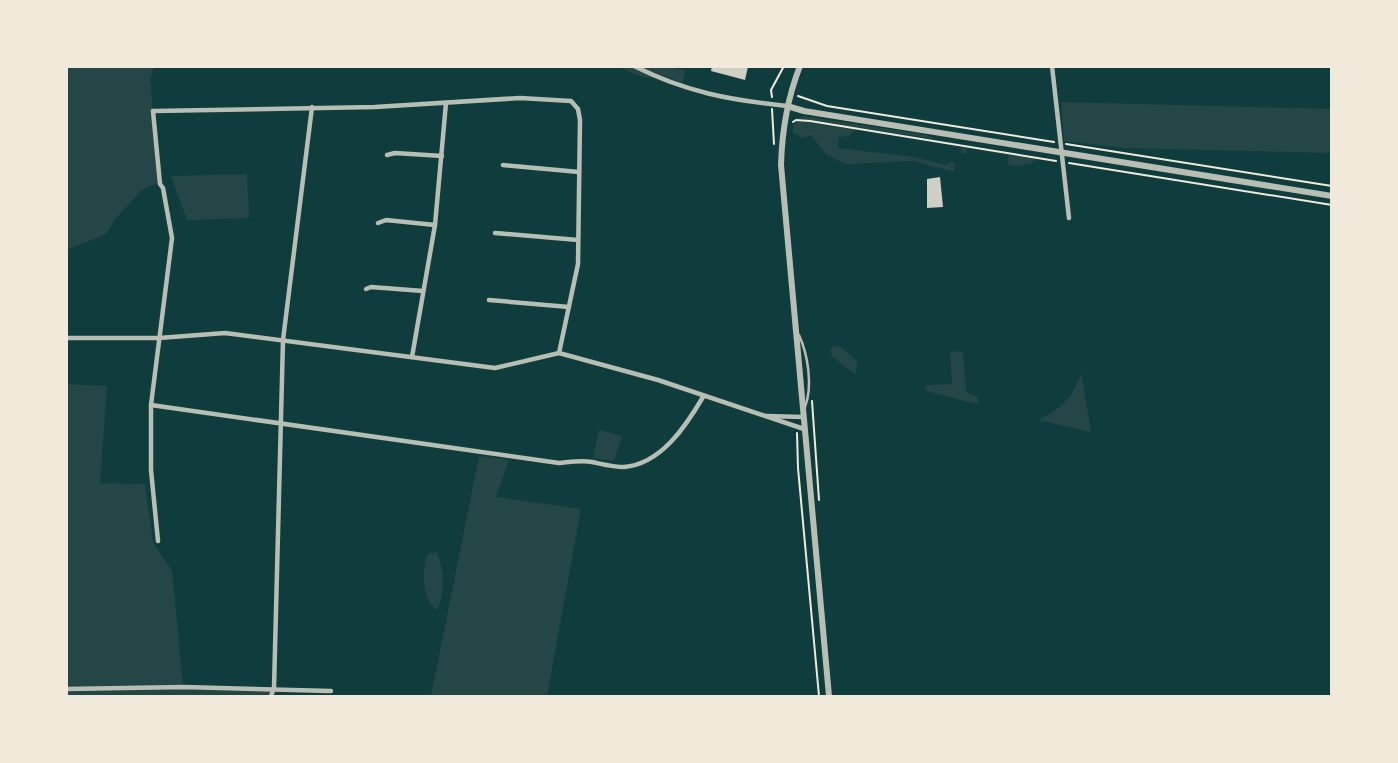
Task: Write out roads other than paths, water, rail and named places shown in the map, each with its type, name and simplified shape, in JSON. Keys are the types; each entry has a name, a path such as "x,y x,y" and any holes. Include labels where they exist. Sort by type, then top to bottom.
{"street":[{"path":"634,66 694,92 725,98 1332,196"},
{"path":"800,66 782,131 781,165 803,415 800,429 829,696"},
{"path":"1052,66 1069,218"},
{"path":"158,541 151,470 150,405 172,238 160,184 153,111 446,103 520,98 571,101 575,104 580,120 578,264 559,353"},
{"path":"412,357 435,225 446,103"},
{"path":"271,696 274,688 283,340 312,107"},
{"path":"387,155 395,153 442,156"},
{"path":"503,166 579,172"},
{"path":"378,223 386,220 435,225"},
{"path":"495,233 579,240"},
{"path":"366,289 371,287 423,291"},
{"path":"489,300 569,307"},
{"path":"66,338 159,338 225,333 495,368 559,353 658,380 800,429"},
{"path":"150,405 559,463 590,462 625,467 655,456 690,420 703,397"},
{"path":"761,416 803,415"},
{"path":"66,689 274,688 331,691"}]}
